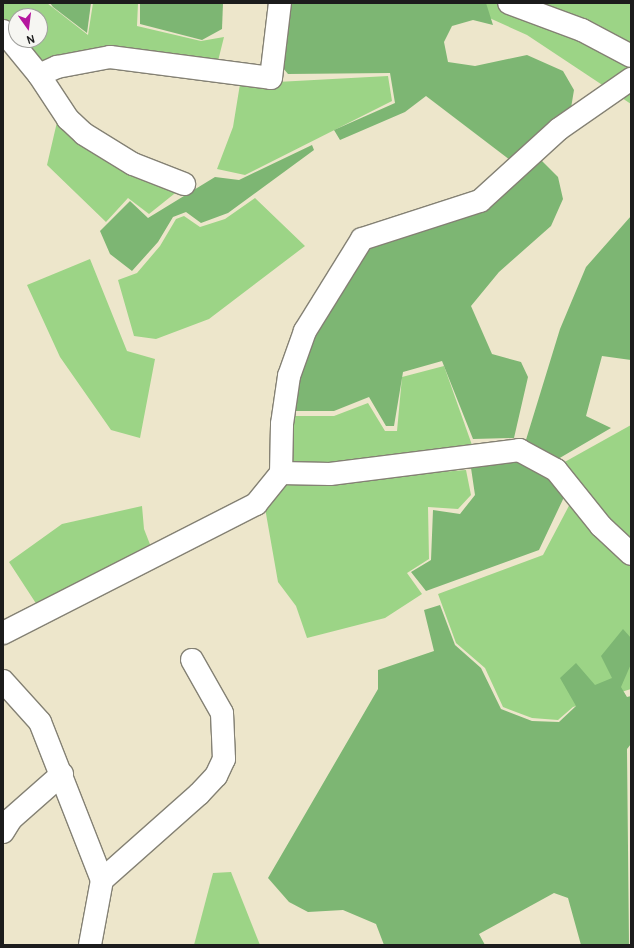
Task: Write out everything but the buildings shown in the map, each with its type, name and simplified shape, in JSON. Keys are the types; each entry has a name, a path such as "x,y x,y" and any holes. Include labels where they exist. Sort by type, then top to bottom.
{"street":[{"path":"39,75 57,67 110,57 271,78 280,3"},
{"path":"509,3 582,30 631,56"},
{"path":"3,31 39,75 68,119 84,134 133,164 184,184"},
{"path":"3,633 256,504 280,473 282,424 289,376 304,331 362,239 480,201 559,129 631,79"},
{"path":"280,473 330,474 519,450 556,470 601,526 631,554"},
{"path":"102,880 199,794 216,776 224,759 222,713 192,660"},
{"path":"3,681 40,722 62,774 102,880 90,945"},
{"path":"3,832 11,820 62,774"}],"green space":[{"path":"3,3 47,3 88,35 93,3 138,3 137,26 201,41 224,37 217,65 46,68 27,48 48,48 48,8 8,8 8,25 3,19"},
{"path":"50,3 91,3 87,33 53,7"},
{"path":"140,3 223,3 222,29 202,40 140,24"},
{"path":"289,3 486,3 493,25 473,20 452,26 444,42 448,62 475,66 527,55 563,71 574,90 570,114 514,163 426,96 405,112 340,140 334,130 395,103 390,73 288,74 283,68"},
{"path":"456,3 631,3 631,104 527,35"},
{"path":"388,76 392,101 245,175 217,169 233,127 240,84"},
{"path":"57,122 179,190 149,214 128,198 106,222 47,165"},
{"path":"312,145 314,150 228,213 201,223 186,212 173,217 158,242 132,271 110,254 100,231 130,201 148,218 215,177 239,180"},
{"path":"541,160 558,177 563,199 551,226 499,272 471,306 492,354 521,362 528,377 514,438 473,439 442,361 403,372 394,426 386,426 369,397 334,411 291,411 307,346 354,266 378,241 486,210"},
{"path":"255,198 305,246 209,319 156,339 134,336 118,280 137,273 160,246 176,219 184,216 200,227 225,219"},
{"path":"631,216 631,360 602,356 586,416 611,428 558,459 525,443 560,329 586,267"},
{"path":"90,259 127,351 155,359 140,438 111,430 60,357 27,285"},
{"path":"444,366 472,445 329,467 286,463 290,416 334,416 368,403 385,431 397,431 402,377"},
{"path":"631,425 631,544 561,464"},
{"path":"519,461 551,476 566,493 539,550 426,591 411,572 431,560 433,510 460,514 475,495 471,468"},
{"path":"466,470 471,495 458,509 428,507 429,559 407,573 422,594 385,618 307,638 296,606 278,582 265,508 286,484"},
{"path":"572,500 631,564 631,689 573,707 558,720 532,718 503,707 485,668 456,643 438,594 543,555"},
{"path":"142,506 144,529 151,547 39,608 9,562 62,524"},
{"path":"440,605 455,645 481,668 501,709 532,721 559,722 576,706 560,678 576,663 595,685 612,678 601,656 623,629 631,638 631,664 621,687 627,697 631,696 631,744 627,749 629,945 581,945 568,898 554,893 479,934 485,945 384,945 376,924 343,910 308,912 289,902 268,878 378,689 378,670 434,651 424,610"},
{"path":"231,872 260,945 194,945 213,873"}]}
